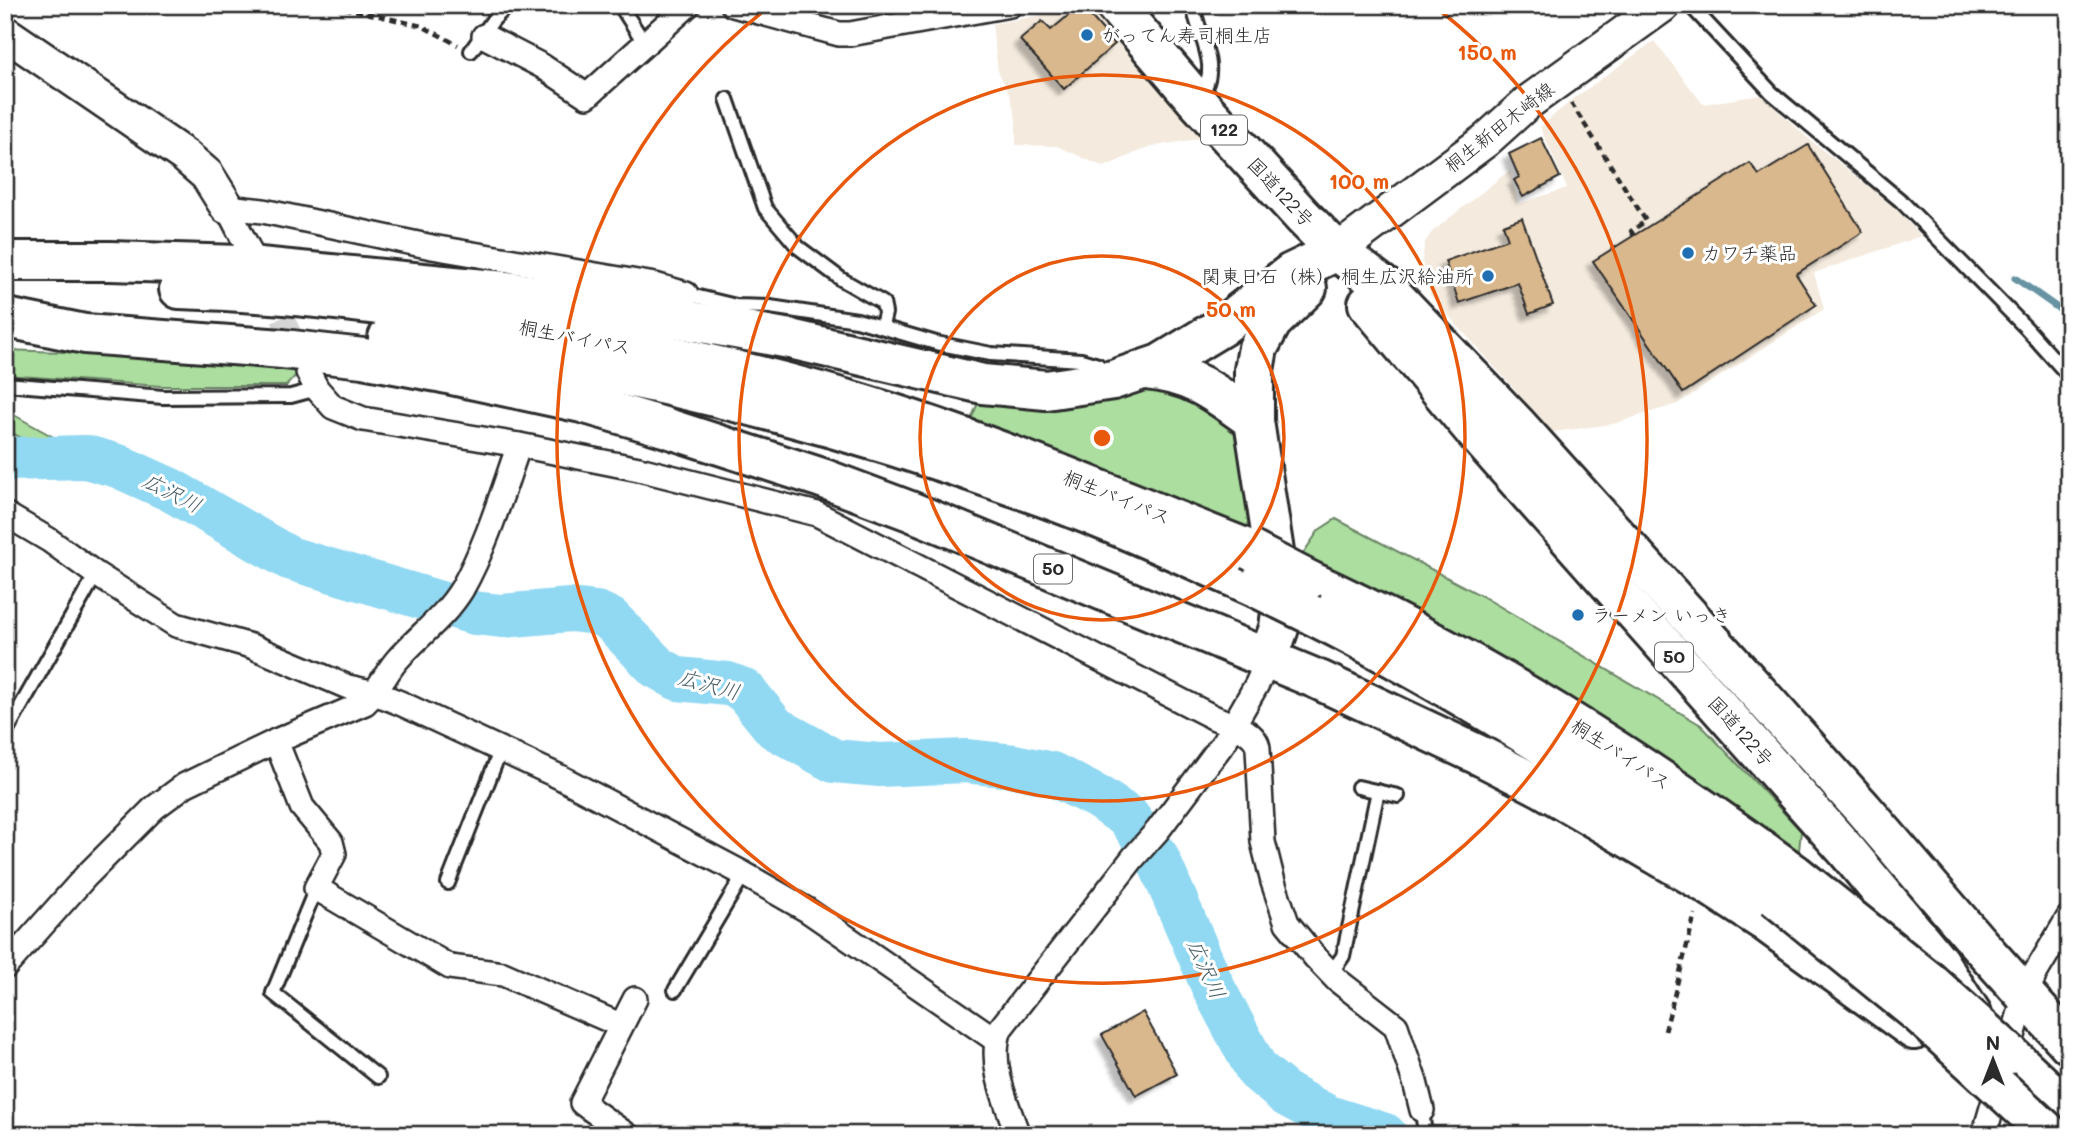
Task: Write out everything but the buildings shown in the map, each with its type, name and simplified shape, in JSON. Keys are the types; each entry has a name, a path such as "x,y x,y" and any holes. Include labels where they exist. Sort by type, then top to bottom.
{"highway":[{"name":"国道122号","path":"1115,5 1196,100 1337,251 1386,288 1518,426 2069,1044"},
{"name":"国道122号","path":"1337,251 1358,293 1481,439 1847,851 1938,961 2004,1068 2036,1135"},
{"path":"1130,375 1221,327 1291,273 1337,251"},
{"path":"1268,659 1279,628 1282,604 1254,421 1254,370 1258,348 1265,332 1280,311 1304,290 1337,251"},
{"path":"5,261 240,265 683,306 790,339 1004,387 1046,390 1130,375 1174,373 1206,386 1254,421"},
{"name":"桐生バイパス","path":"6,308 211,290 426,311 508,324 710,364 890,413 1047,469 1310,597 1366,606 1524,692 1672,786 1785,886 2051,1135"},
{"name":"50","path":"6,308 85,334 363,358 582,403 795,469 885,501 1368,701 1483,757 1591,815 1707,884 1764,921 1967,1067 1989,1071 2004,1068"},
{"path":"1890,841 1897,865 1954,933 1996,999 2002,1028 2004,1068"},
{"name":"桐生バイパス","path":"1785,886 1929,981 2069,1110"}],"main road":[{"name":"桐生新田木崎線","path":"1337,251 1486,140 1527,103 1663,5"},
{"path":"5,33 185,156 207,175 228,207"}],"street":[{"path":"477,44 542,66 587,96 688,5"},
{"path":"733,5 839,34 850,34 1010,5"},
{"path":"228,207 248,248"},
{"path":"228,207 263,211 432,247 641,282 683,306"},
{"path":"313,380 333,407 363,419 519,445 639,470 817,514 1252,734 1257,741 1263,842 1272,882 1287,923 1331,973 1396,1026 1415,1082 1424,1124"},
{"path":"5,967 86,876 154,808 185,785 355,707 375,693 396,661 436,622 461,590 485,540 519,445"},
{"path":"5,514 49,540 96,574 176,625 251,646 348,687 375,693 560,777 744,874 818,918 996,1040"},
{"path":"1018,1135 998,1072 996,1040 1007,1020 1133,858 1158,830 1234,727 1268,659"},
{"path":"276,741 302,807 331,842 334,854 316,888 450,967 503,974 620,1026"},
{"path":"1984,1135 2025,995 2069,917"},
{"path":"628,1135 582,1103 635,999"}],"lane":[{"path":"477,44 493,20 508,5"},
{"path":"620,5 645,44"},
{"path":"1193,5 1208,53 1211,74 1205,89 1196,100"},
{"path":"1690,5 1772,93 1901,201 2027,329 2069,376"},
{"path":"727,99 765,208 798,247 841,279 883,303 885,313 882,326"},
{"path":"683,306 769,307 836,316 882,326 936,343 991,354 1080,360 1130,375"},
{"path":"5,384 163,397 291,396 313,380"},
{"path":"5,729 9,727 96,574"},
{"path":"448,883 501,749"},
{"path":"1358,787 1398,796"},
{"path":"1331,973 1343,957 1378,791"},
{"path":"675,990 744,874"},
{"path":"316,888 273,993 378,1077"}],"path":[{"path":"332,5 422,26 477,44"},
{"path":"1568,98 1646,221 1631,231 1634,236"},
{"path":"1665,1031 1699,901 1707,884"}],"shaded area":[{"path":"1075,5 1086,5 1209,137 1149,147 1104,167 1057,146 1016,145 1016,118 1010,96 998,71 992,24 1065,11"},
{"path":"1654,41 1703,104 1761,95 1810,140 1892,205 1921,236 1814,273 1824,309 1677,404 1613,424 1553,432 1430,295 1422,261 1425,242 1432,232 1510,170 1518,204 1567,188 1540,127 1573,99"}],"green space":[{"path":"5,350 253,363 300,371 286,386 161,386 5,375"},
{"path":"1165,383 1233,427 1241,441 1253,533 970,422 982,393"},
{"path":"5,410 240,541 5,430"},
{"path":"1336,519 1482,596 1701,725 1801,831 1798,860 1302,555 1319,530"}],"waterway":[{"path":"2015,278 2069,316"},
{"name":"広沢川","path":"5,459 86,457 118,466 171,490 289,558 474,613 502,616 570,610 597,613 610,619 657,667 678,679 728,684 744,690 775,728 834,761 880,765 965,761 1014,766 1052,774 1099,798 1128,817 1157,857 1214,989 1257,1070 1287,1095 1328,1117 1385,1135"}],"tunnel":[{"path":"267,287 301,356"}],"place":[{"name":"がってん寿司桐生店","path":"1087,35"},
{"name":"カワチ薬品","path":"1688,253"},
{"name":"関東日石（株） 桐生広沢給油所","path":"1488,276"},
{"name":"ラーメン いっき","path":"1578,615"}]}
